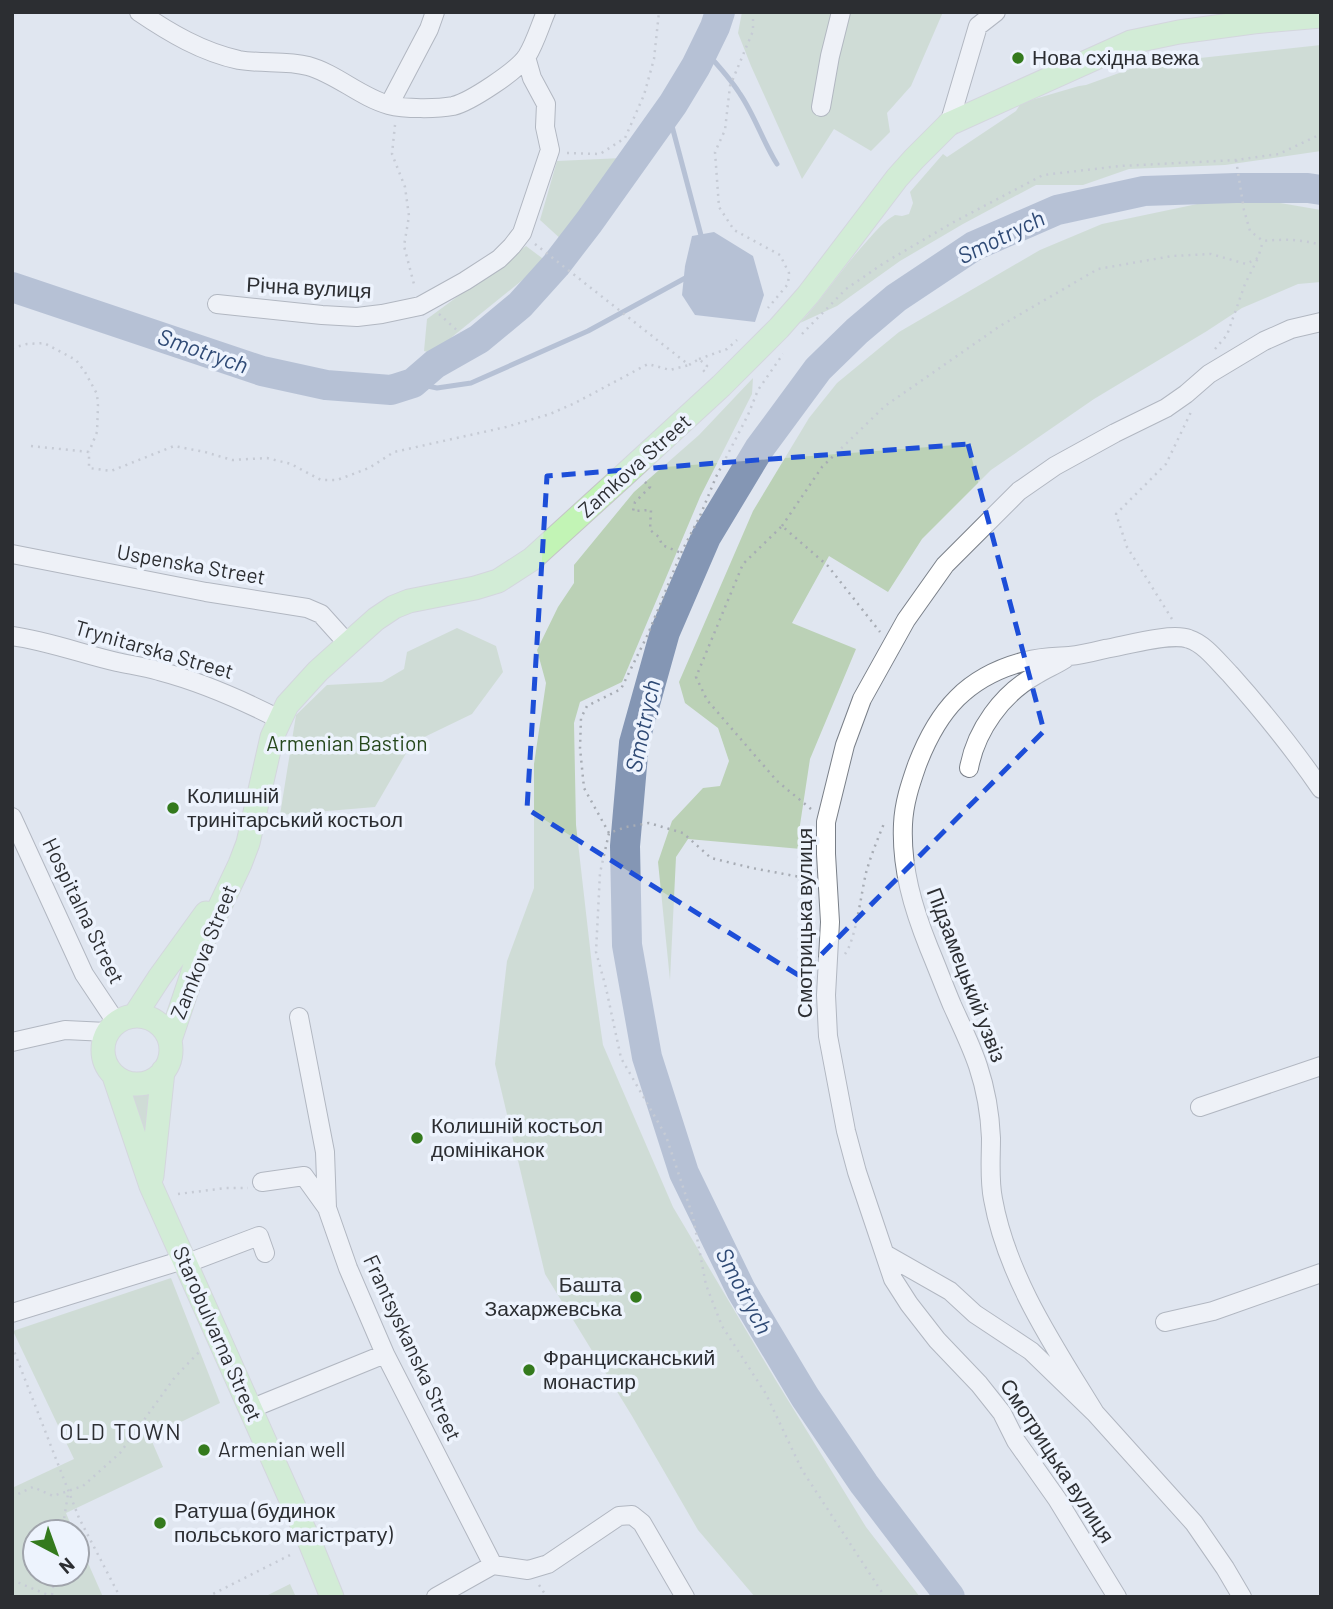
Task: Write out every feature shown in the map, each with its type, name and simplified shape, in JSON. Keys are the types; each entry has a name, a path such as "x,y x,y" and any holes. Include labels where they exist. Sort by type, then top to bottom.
{"main road":[{"name":"Zamkova Street","path":"170,1040 203,942 240,864 279,719 297,692 376,619 409,601 498,581 516,571 633,480 779,328 897,178 949,124 1130,42 1192,30 1321,16"},
{"name":"Zamkova Street","path":"119,1023 159,978 240,864"},
{"path":"144,1016 160,1025 170,1040 169,1062 155,1079 145,1083 134,1084 114,1076 103,1058 102,1049 119,1023 144,1016"},
{"name":"Starobulvarna Street","path":"151,1186 163,1071"},
{"name":"Starobulvarna Street","path":"114,1076 151,1186 332,1597"}],"street":[{"path":"139,12 177,36 212,52 240,60 306,65 389,105 426,107 452,106 465,102 505,76 526,57 546,12"},
{"path":"389,105 429,29 435,12"},
{"path":"821,107 841,12"},
{"path":"949,124 978,26 996,12"},
{"name":"Річна вулиця","path":"218,304 322,315 357,317 382,314 421,306 499,259 522,233 550,150 545,127 546,104 532,78 526,57"},
{"name":"Смотрицька вулиця","path":"1117,1597 1057,1499 1016,1441 1002,1413 979,1384 937,1340 908,1304 893,1279 846,1131 828,1036 826,995 830,922 825,854 826,822 845,745 862,699 924,592 945,565 1019,491 1055,466 1166,408 1209,374 1264,341 1291,329 1321,322"},
{"name":"Uspenska Street","path":"12,554 206,592 307,607 321,614 348,644"},
{"name":"Trynitarska Street","path":"12,636 187,679 232,695 279,719"},
{"path":"1184,637 1208,652 1241,686 1294,750 1321,789"},
{"name":"Підзамецький узвіз","path":"1095,1413 1032,1306 1005,1245 992,1196 990,1125 984,1088 970,1046 915,911 906,874 903,840 907,794 926,741 944,711 970,687 1006,668 1024,662 1071,656 1162,638 1184,637"},
{"path":"969,768 976,743 1002,702 1035,675 1071,656"},
{"name":"Hospitalna Street","path":"12,817 84,974 119,1023"},
{"name":"Frantsyskanska Street","path":"299,1017 326,1153 327,1208 348,1268 384,1354 493,1565"},
{"path":"12,1042 54,1031 119,1023"},
{"path":"1200,1107 1321,1066"},
{"path":"262,1182 304,1176 327,1208"},
{"path":"12,1313 184,1262 259,1236 265,1253"},
{"path":"885,1254 950,1291 975,1314 1031,1351 1095,1413 1194,1523 1242,1597"},
{"path":"1166,1322 1213,1311 1321,1273"},
{"path":"250,1409 384,1354"},
{"path":"436,1597 493,1565 528,1570 548,1564 619,1516 632,1515 642,1522 685,1597"}],"path":[{"path":"550,150 600,154 625,138 644,94 654,59 659,12"},
{"path":"753,12 752,31 730,86 725,130 715,152 719,206 734,230 780,255 789,273 788,284 766,311"},
{"path":"389,105 395,124 392,154 405,187 409,216 404,246 421,306 439,314 460,333"},
{"path":"802,334 846,289 884,263 1043,175 1120,166 1236,160 1279,154 1321,134"},
{"path":"1236,160 1250,231 1263,241 1287,239 1321,245"},
{"path":"522,233 689,365"},
{"path":"1209,374 1208,357 1227,335 1263,241"},
{"path":"826,822 777,781 707,700 696,677 743,564 782,526 822,467 885,406 1000,326 1098,269 1198,254 1211,254 1246,264 1258,258"},
{"path":"12,348 44,343 76,360 85,372 97,394 98,406 97,432 89,452 89,468 111,471 174,446 232,460 267,458 291,464 321,480 337,480 369,468 394,452 506,427 550,414 648,364 670,370 689,365 727,349 743,335"},
{"path":"784,353 758,390 681,553 648,634 621,689 587,706 581,718 580,748 584,788 609,833 600,873 596,952 621,1058 666,1136 694,1217 706,1285 722,1326 766,1394 802,1470 884,1597"},
{"path":"699,359 707,366 703,370 710,376"},
{"path":"1184,637 1127,547 1116,514 1166,464 1193,408"},
{"path":"31,446 89,452"},
{"path":"633,480 650,487 635,502 633,511 651,510 650,530 659,537 662,545 681,553"},
{"path":"782,526 828,566 891,646"},
{"path":"827,961 840,959 848,951 866,872 887,818"},
{"path":"609,833 649,823 682,833 711,858 828,882"},
{"path":"12,1497 33,1487 53,1496 83,1486 120,1453 175,1377 208,1342"},
{"path":"12,1346 79,1518 120,1597"},
{"path":"64,1518 69,1491"},
{"path":"206,1597 311,1545"},
{"path":"12,1580 52,1596"}],"highlighted area":[{"path":"968,444 1044,731 800,976 527,809 547,476"}],"green space":[{"path":"742,12 943,12 911,86 887,113 890,132 871,151 834,129 802,179 738,33"},
{"path":"1321,45 1321,151 1225,165 1129,169 1083,185 1036,185 900,261 837,306 800,323 858,251 887,220 895,215 909,214 913,203 910,192 943,154 947,157 1016,111 1021,103 1086,85 1144,64"},
{"path":"622,158 563,241 540,220 557,161"},
{"path":"1221,199 1269,201 1321,210 1321,282 1298,284 1242,308 1094,399 991,470 922,539 888,592 829,556 792,623 856,649 810,759 800,825 801,849 688,839 676,857 670,980 658,862 672,821 703,788 720,786 729,761 718,728 685,703 679,682 753,511 809,418 837,383 899,332 1040,250 1102,224"},
{"path":"526,246 546,261 452,337 444,356 424,351 427,319"},
{"path":"753,378 752,394 700,497 622,682 580,702 574,723 576,825 594,983 603,1045 673,1207 866,1527 920,1597 755,1597 698,1530 545,1274 495,1064 507,961 534,888 534,764 546,683 537,650 558,607 574,583 574,565 634,492 699,435"},
{"name":"Armenian Bastion","path":"457,628 496,646 503,672 472,714 412,743 375,807 280,815 296,715 327,685 382,682 404,669 407,652"},
{"path":"154,1088 149,1153 127,1092 141,1095"},
{"path":"171,1278 220,1403 150,1437 163,1467 66,1513 68,1518 21,1518 21,1588 91,1588 91,1570 103,1597 12,1597 12,1488 74,1459 13,1331"},
{"path":"290,1584 296,1597 264,1597"}],"water":[{"path":"714,232 753,256 764,295 755,322 695,315 682,295 692,236"}],"waterway":[{"name":"Smotrych","path":"12,287 262,371 326,385 391,390 413,383 435,364 479,339 520,305 556,265 673,104 696,66 720,12"},
{"path":"704,50 740,94 777,164"},
{"path":"668,111 702,239"},
{"name":"Smotrych","path":"950,1597 864,1484 805,1397 741,1290 684,1173 647,1057 627,945 625,846 634,743 665,632 706,537 759,449 818,369 896,298 974,246 1057,210 1144,191 1236,188 1321,190"},
{"path":"413,383 437,388 471,383 588,331 689,276"}],"place":[{"name":"Нова східна вежа","path":"1018,58"},
{"name":"Колишній тринітарський костьол","path":"173,808"},
{"name":"Колишній костьол домініканок","path":"417,1138"},
{"name":"Башта Захаржевська","path":"636,1297"},
{"name":"Францисканський монастир","path":"529,1370"},
{"name":"Armenian well","path":"204,1450"},
{"name":"Ратуша (будинок польського магістрату)","path":"160,1523"}],"district":[{"name":"OLD TOWN","path":"121,1432"}]}
